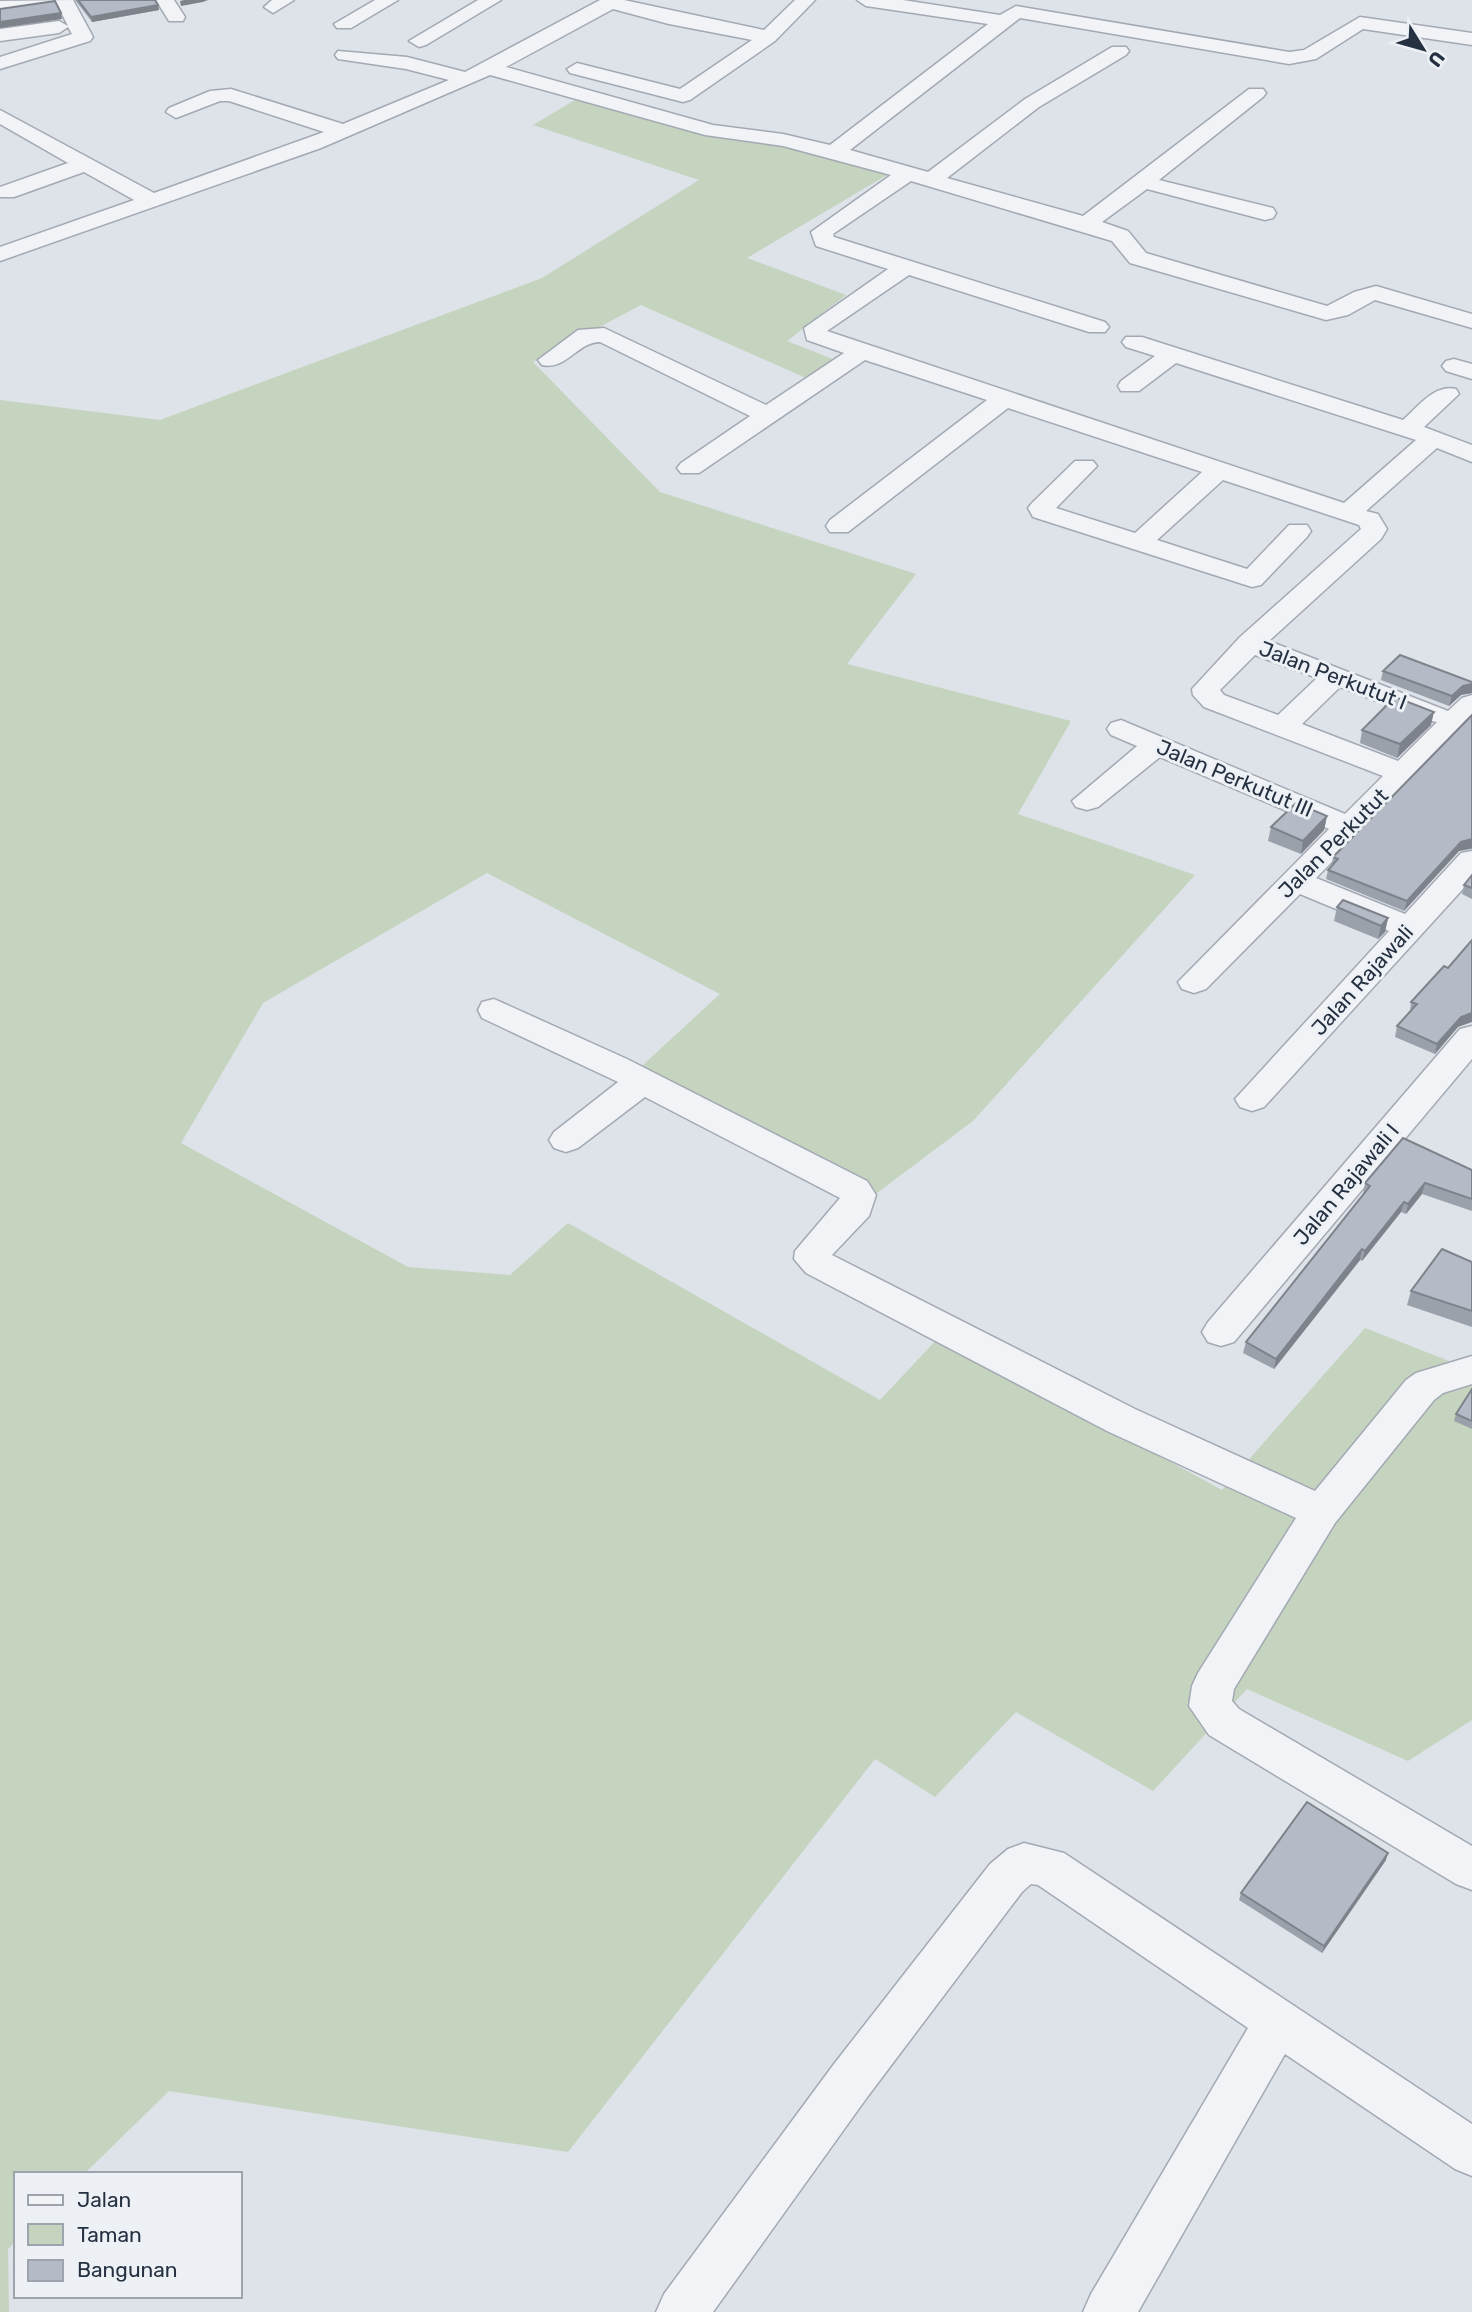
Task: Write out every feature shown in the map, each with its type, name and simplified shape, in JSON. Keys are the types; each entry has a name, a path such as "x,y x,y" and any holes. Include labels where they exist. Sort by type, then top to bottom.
{"street":[{"path":"0,6 50,0"},
{"path":"64,0 77,24 83,37 8,60 2,35 77,24"},
{"path":"165,0 176,17"},
{"path":"344,24 389,0"},
{"path":"419,41 492,0"},
{"path":"683,96 768,37 806,0"},
{"path":"866,0 905,3 1003,21"},
{"path":"0,254 343,131 469,79 519,55 612,1 669,18 768,37"},
{"path":"834,152 1016,12 1289,58 1309,55 1360,23 1472,39"},
{"path":"926,25 959,15"},
{"path":"931,180 1032,103 1119,51"},
{"path":"345,55 407,63 469,79"},
{"path":"519,55 710,104"},
{"path":"490,69 712,131 764,137 834,152 1086,224 1120,236 1130,252 1138,258 1326,313 1338,312 1366,293 1376,293 1472,321"},
{"path":"1086,224 1143,183 1256,93"},
{"path":"176,112 217,95 231,95 343,131"},
{"path":"742,115 752,118 764,137"},
{"path":"0,116 150,200"},
{"path":"12,144 35,135"},
{"path":"6,192 85,163"},
{"path":"908,173 822,232 820,237 830,245 1097,327"},
{"path":"1143,183 1265,213"},
{"path":"904,268 813,332 819,337 861,352 1348,513 1373,524 1372,533 1302,592 1206,689 1207,695 1282,727 1403,773"},
{"path":"550,360 586,335 604,335 767,415"},
{"path":"1134,342 1408,428 1472,454"},
{"path":"1208,365 1231,348"},
{"path":"690,468 861,352"},
{"path":"1130,386 1174,354"},
{"path":"1304,395 1324,378"},
{"path":"1408,428 1447,394"},
{"path":"839,526 1003,400"},
{"path":"1348,513 1434,438"},
{"path":"1084,466 1041,508 1042,512 1252,579 1298,531"},
{"path":"1139,543 1218,471"},
{"name":"Jalan Perkutut I","path":"1250,643 1336,676 1464,713"},
{"path":"1282,727 1336,676"},
{"name":"Jalan Perkutut","path":"1194,982 1464,713"},
{"name":"Jalan Perkutut III","path":"1121,729 1349,827"},
{"path":"1087,802 1158,744"},
{"name":"Jalan Rajawali","path":"1252,1099 1472,860"},
{"path":"1297,881 1410,928"},
{"path":"494,1010 642,1081 854,1190 858,1195 856,1207 813,1251 812,1259 819,1264 1121,1420 1321,1512"},
{"name":"Jalan Rajawali I","path":"1221,1332 1472,1037"},
{"path":"566,1139 642,1081"},
{"path":"1472,1370 1430,1383 1420,1390 1321,1512 1213,1686 1210,1706 1224,1722 1472,1870"},
{"path":"682,2312 859,2069 1006,1878 1024,1863 1048,1867 1472,2152"},
{"path":"1109,2312 1278,2022"}],"green space":[{"path":"575,100 892,172 747,258 846,295 787,341 835,360 808,379 641,305 533,362 660,492 916,574 847,664 1071,721 1018,814 1195,875 973,1121 869,1199 631,1076 720,994 487,873 263,1003 181,1143 408,1267 510,1275 568,1223 880,1400 940,1336 1222,1490 1365,1328 1472,1370 1472,1720 1408,1761 1247,1689 1153,1791 1016,1712 935,1797 875,1759 568,2152 169,2091 86,2172 14,2172 14,2243 8,2249 9,2312 0,2312 0,400 160,420 542,278 699,180 533,125"}],"building":[{"path":"78,0 155,0 158,5 91,17"},
{"path":"55,1 61,13 0,22 0,9"},
{"path":"1400,655 1472,684 1463,686 1452,696 1383,671"},
{"path":"1395,697 1434,712 1400,744 1362,730"},
{"path":"1472,715 1472,839 1461,842 1407,901 1328,870 1338,859 1333,857"},
{"path":"1296,803 1327,816 1303,841 1271,827"},
{"path":"1472,875 1472,888 1464,885"},
{"path":"1343,900 1388,918 1381,926 1337,907"},
{"path":"1472,940 1472,1013 1461,1017 1437,1044 1397,1026 1417,1004 1411,1002 1444,966 1448,968"},
{"path":"1403,1138 1472,1170 1472,1199 1425,1183 1408,1204 1404,1202 1365,1251 1362,1249 1276,1359 1246,1342 1370,1186 1365,1183"},
{"path":"1442,1249 1472,1262 1472,1311 1411,1291"},
{"path":"1472,1389 1472,1421 1456,1414"},
{"path":"1307,1802 1388,1853 1324,1946 1241,1893"}]}
